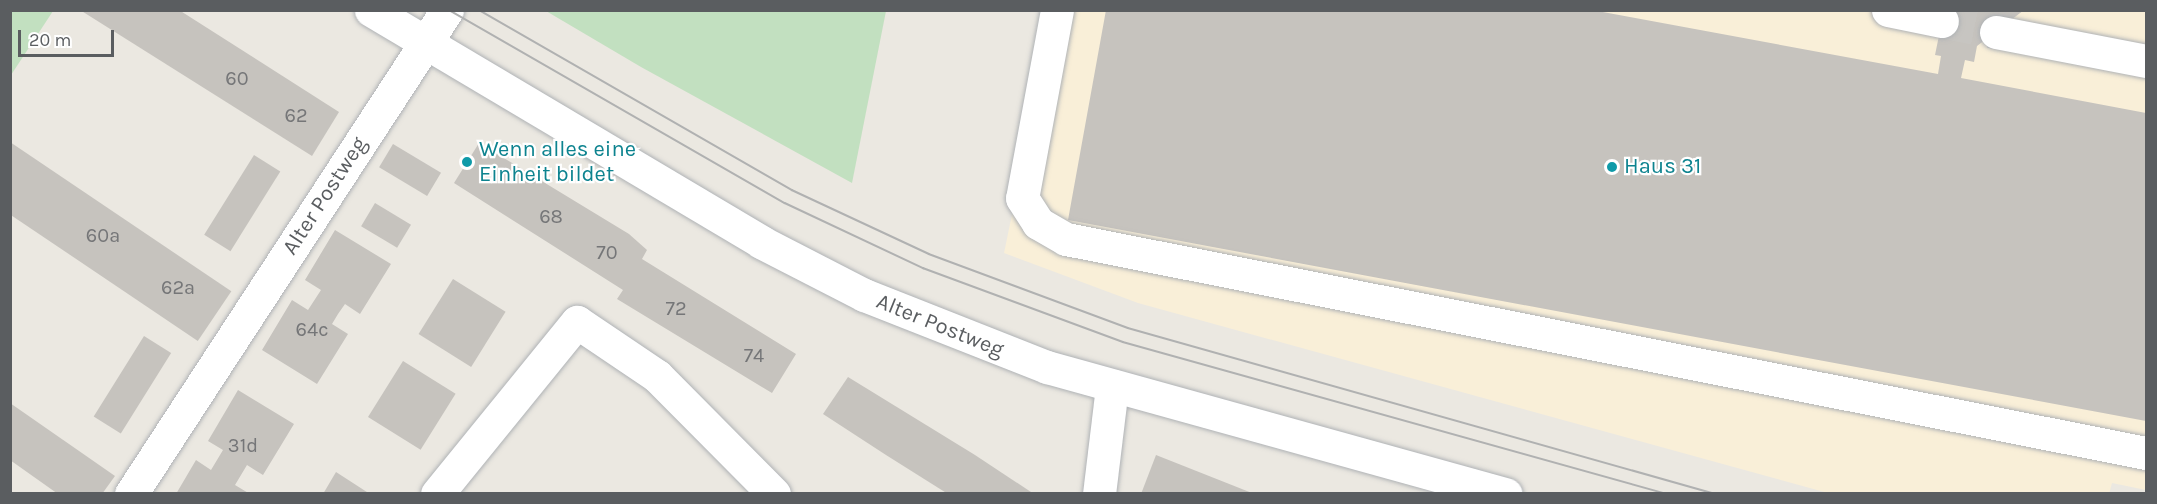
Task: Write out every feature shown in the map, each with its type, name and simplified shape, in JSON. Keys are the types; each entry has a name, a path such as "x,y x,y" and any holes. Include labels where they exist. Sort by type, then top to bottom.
{"street":[{"name":"Alter Postweg","path":"371,10 761,242 864,295 993,349 1112,386 1506,494"},
{"path":"424,42 447,10"},
{"path":"1058,10 1022,198 1038,223 1066,239 2146,453"},
{"path":"1888,10 1942,21"},
{"path":"1996,32 2146,61"},
{"name":"Alter Postweg","path":"131,494 424,42"},
{"path":"437,494 577,322 657,376 774,494"},
{"path":"1099,494 1112,386"}],"shaded area":[{"name":"Haus 31","path":"1054,11 2146,11 2146,490 2112,483 2109,494 1828,493 1138,303 1004,253"}],"green space":[{"path":"10,11 53,11 11,75"},
{"path":"546,11 886,11 852,183 641,67"}],"building":[{"path":"80,10 179,10 339,112 312,156"},
{"name":"Haus 31","path":"1106,10 1592,10 1938,74 1941,56 1935,55 1942,21 1955,10 2024,10 1977,46 1974,62 1965,60 1961,78 2146,113 2146,421 1068,220"},
{"path":"10,142 231,291 198,341 10,214"},
{"path":"479,143 629,234 647,250 642,259 796,354 772,393 617,299 623,290 454,183"},
{"path":"393,144 441,173 427,196 379,167"},
{"path":"254,155 280,171 230,251 204,235"},
{"path":"375,203 411,225 397,248 361,226"},
{"path":"335,230 391,264 360,314 345,304 338,314 332,324 348,334 317,384 262,350 292,300 308,310 321,290 305,280"},
{"path":"453,279 506,312 471,367 419,334"},
{"path":"144,336 171,353 121,434 94,417"},
{"path":"403,361 456,394 421,450 368,417"},
{"path":"848,377 1034,494 948,494 886,455 823,414"},
{"path":"238,390 294,424 263,475 247,465 235,485 250,494 176,494 196,460 211,470 223,450 208,441"},
{"path":"10,403 115,476 102,494 58,494 10,460"},
{"path":"1156,455 1252,493 1252,494 1141,494"},
{"path":"336,472 370,494 323,494"}],"tunnel":[{"path":"1942,21 1996,32"}],"tram line":[{"path":"449,10 785,203 923,268 1123,342 1667,494"},
{"path":"479,10 792,190 929,254 1128,328 1716,494"}],"place":[{"name":"Wenn alles eine Einheit bildet","path":"467,162"},
{"name":"Haus 31","path":"1612,167"}]}
